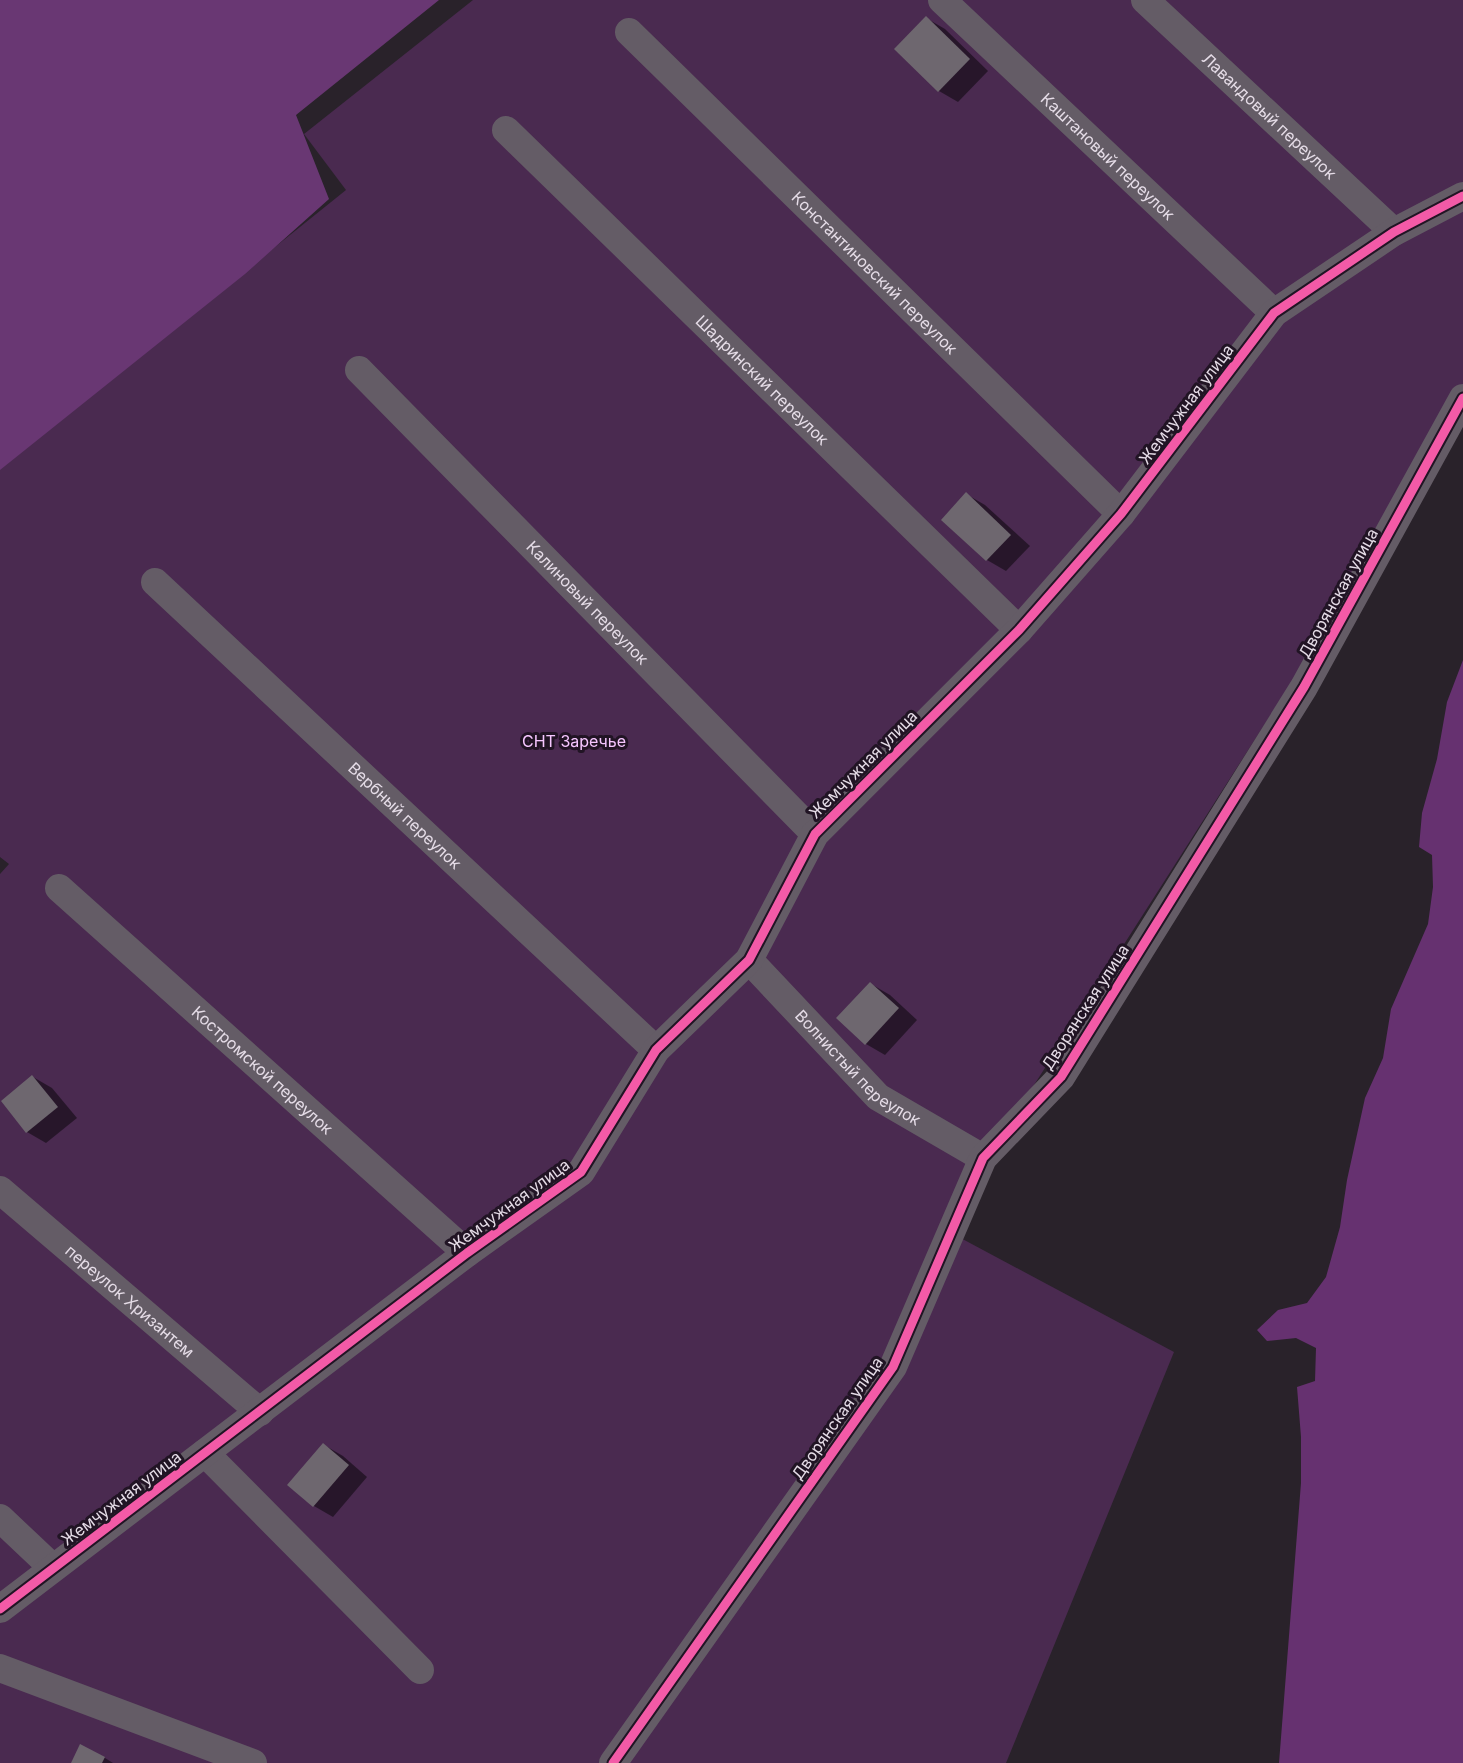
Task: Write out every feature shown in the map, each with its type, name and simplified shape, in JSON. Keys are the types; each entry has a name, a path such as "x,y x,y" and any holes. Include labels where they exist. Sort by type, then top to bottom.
{"street":[{"name":"Каштановый переулок","path":"942,0 1274,313"},
{"name":"Лавандовый переулок","path":"1145,0 1394,232"},
{"name":"Константиновский переулок","path":"629,32 1121,514"},
{"name":"Шадринский переулок","path":"506,130 1019,630"},
{"name":"Жемчужная улица","path":"0,1609 467,1253 581,1172 656,1050 749,960 815,834 1019,630 1121,514 1274,313 1394,232 1463,196"},
{"name":"Калиновый переулок","path":"359,370 815,834"},
{"name":"Дворянская улица","path":"613,1763 893,1367 983,1158 1061,1077 1304,687 1463,398"},
{"name":"Вербный переулок","path":"155,582 656,1050"},
{"name":"Костромской переулок","path":"59,888 467,1253"},
{"name":"Волнистый переулок","path":"749,960 878,1097 983,1158"},
{"name":"переулок Хризантем","path":"0,1190 260,1412"},
{"path":"205,1453 420,1670"},
{"path":"0,1518 53,1568"},
{"path":"0,1668 253,1763"}],"green space":[{"name":"СНТ Заречье","path":"473,0 1463,0 1463,385 1378,547 995,1146 955,1235 1174,1352 1006,1763 0,1763 0,874 9,864 0,857 0,468 346,190 304,134"}],"shaded area":[{"path":"0,0 439,0 296,115 329,199 245,274 0,470"},
{"path":"1463,660 1463,1763 1279,1763 1301,1483 1301,1437 1297,1387 1315,1381 1316,1348 1296,1338 1267,1341 1257,1330 1278,1310 1307,1303 1326,1277 1340,1227 1347,1180 1365,1098 1383,1058 1391,1009 1428,924 1433,887 1432,855 1419,847 1422,813 1437,759 1447,702"}],"building":[{"path":"926,16 970,59 938,92 894,49"},
{"path":"966,492 1011,535 986,561 941,520"},
{"path":"870,982 899,1008 865,1045 836,1018"},
{"path":"32,1075 58,1107 26,1133 1,1101"},
{"path":"323,1443 349,1465 313,1507 287,1485"},
{"path":"80,1744 105,1757 102,1763 71,1763"}],"cycle path":[{"path":"0,1609 467,1253 581,1172 656,1050 749,960 815,834 1019,630 1121,514 1274,313 1394,232 1463,196"},
{"path":"613,1763 893,1367 983,1158 1061,1077 1304,687 1463,398"}]}
